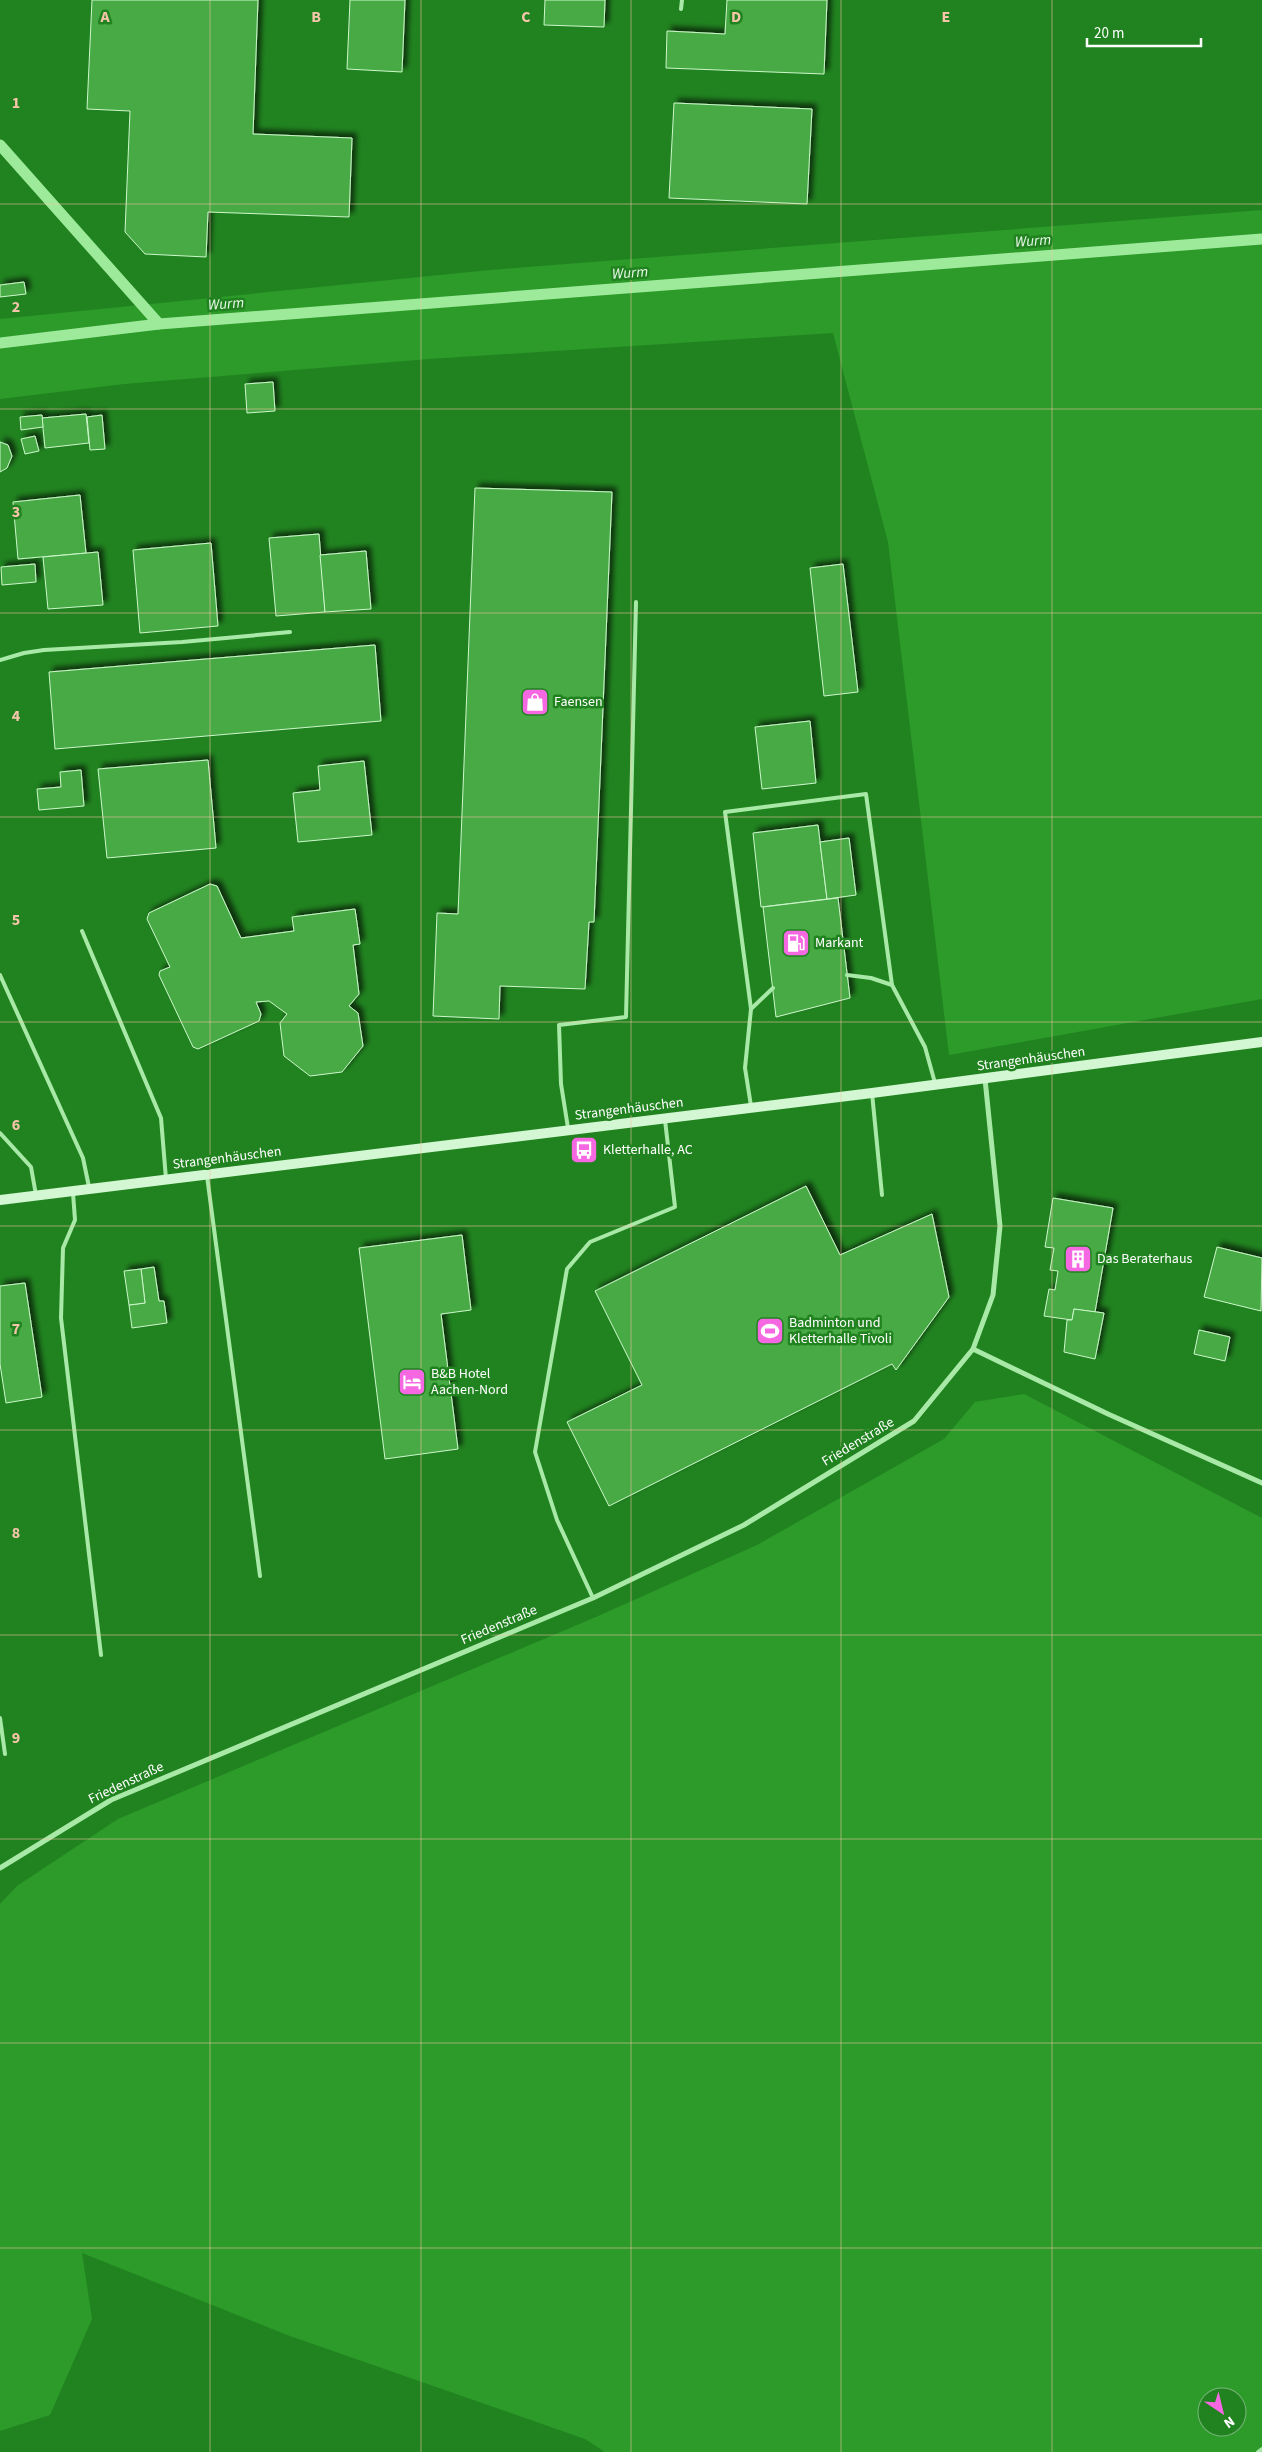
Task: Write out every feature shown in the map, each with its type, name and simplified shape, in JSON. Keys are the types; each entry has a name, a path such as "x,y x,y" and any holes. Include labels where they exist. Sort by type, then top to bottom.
{"street":[{"name":"Strangenhäuschen","path":"0,1200 985,1079 1262,1042"},
{"name":"Friedenstraße","path":"0,1868 110,1800 592,1598 744,1525 914,1421 973,1349 993,1295 1000,1226 985,1079"},
{"path":"973,1349 1108,1414 1262,1482"}],"lane":[{"path":"681,9 682,0"},
{"path":"568,1131 561,1084 559,1025 626,1017 636,602"},
{"path":"0,660 24,652 44,650 182,642 290,632"},
{"path":"751,1108 746,1068 751,1009 724,812 866,794 892,985 924,1046 935,1085"},
{"path":"82,930 161,1118 166,1179"},
{"path":"0,975 83,1158 90,1189"},
{"path":"847,975 892,985"},
{"path":"751,1009 773,988"},
{"path":"872,1093 882,1196"},
{"path":"592,1598 557,1520 535,1452 567,1269 590,1242 675,1206 665,1118"},
{"path":"0,1133 31,1168 36,1195"},
{"path":"207,1174 260,1576"},
{"path":"73,1191 75,1220 63,1248 61,1318 101,1655"},
{"path":"0,1718 5,1754"},
{"path":"1258,2452 1262,2449"}],"green space":[{"path":"1262,210 1262,999 949,1055 888,542 833,333 429,359 124,384 0,399 0,319 490,270"},
{"path":"1024,1394 1262,1518 1262,2452 605,2452 585,2439 290,2336 82,2253 92,2319 50,2415 0,2431 0,1904 17,1886 118,1819 596,1617 757,1545 944,1439 975,1402"}],"building":[{"path":"92,0 258,0 253,134 352,138 349,217 208,212 206,257 145,254 125,232 130,111 87,109"},
{"path":"350,0 405,0 402,72 347,69"},
{"path":"545,0 605,0 604,27 544,25"},
{"path":"727,0 827,0 824,74 666,68 667,31 725,34"},
{"path":"674,103 812,109 807,204 669,198"},
{"path":"24,282 26,294 0,297 0,285"},
{"path":"273,382 275,411 247,413 245,384"},
{"path":"86,414 89,443 45,448 42,418"},
{"path":"42,415 43,427 21,430 20,417"},
{"path":"102,415 105,449 90,450 87,417"},
{"path":"35,436 39,451 25,454 21,439"},
{"path":"0,442 8,445 12,456 7,468 0,472"},
{"name":"Faensen","path":"475,488 612,492 594,922 589,922 585,989 500,986 499,1019 433,1016 437,913 458,914"},
{"path":"80,495 86,553 18,559 13,502"},
{"path":"319,534 325,612 276,616 269,538"},
{"path":"211,543 218,626 140,633 133,550"},
{"path":"366,551 371,609 325,612 320,555"},
{"path":"98,552 103,605 48,609 43,557"},
{"path":"35,564 36,582 2,585 1,567"},
{"path":"843,564 858,692 824,696 810,568"},
{"path":"375,645 381,721 55,749 49,672"},
{"path":"810,721 816,783 762,789 755,727"},
{"path":"208,760 216,848 107,858 98,769"},
{"path":"364,761 372,835 298,842 293,793 320,790 318,766"},
{"path":"81,770 84,806 39,810 37,789 61,787 60,772"},
{"path":"818,825 827,899 761,907 753,833"},
{"path":"849,838 856,895 827,899 820,842"},
{"path":"210,884 217,886 241,938 294,931 292,917 355,909 360,944 353,945 359,994 349,1006 358,1013 363,1046 342,1072 310,1076 284,1056 280,1023 287,1014 269,1001 256,1002 261,1014 259,1021 198,1049 193,1047 159,975 160,971 170,967 147,919 149,913"},
{"path":"838,898 850,998 776,1017 763,907"},
{"name":"Badminton und Kletterhalle Tivoli","path":"806,1186 840,1255 932,1214 949,1297 896,1370 892,1364 609,1506 567,1422 642,1385 595,1291"},
{"name":"Das Beraterhaus","path":"1053,1198 1113,1208 1095,1312 1074,1309 1072,1320 1044,1316 1049,1289 1055,1290 1058,1271 1050,1270 1054,1248 1045,1247"},
{"name":"B&B Hotel Aachen-Nord","path":"462,1235 471,1310 441,1314 458,1449 385,1459 359,1248"},
{"path":"1217,1247 1262,1258 1261,1311 1204,1297"},
{"path":"154,1267 159,1301 164,1301 167,1323 132,1328 129,1305 145,1303 141,1269"},
{"path":"141,1269 145,1303 129,1305 124,1271"},
{"path":"25,1283 42,1397 6,1403 0,1364 0,1286"},
{"path":"1074,1309 1104,1313 1095,1359 1064,1352 1067,1320 1072,1320"},
{"path":"1199,1330 1230,1337 1225,1361 1194,1354"}],"waterway":[{"path":"0,145 159,324"},
{"name":"Wurm","path":"0,343 159,324 1262,239"}],"place":[{"name":"Faensen","path":"535,702"},
{"name":"Markant","path":"796,943"},
{"name":"Kletterhalle, AC","path":"584,1150"},
{"name":"Das Beraterhaus","path":"1078,1259"},
{"name":"Badminton und Kletterhalle Tivoli","path":"770,1331"},
{"name":"B&B Hotel Aachen-Nord","path":"412,1382"}]}
